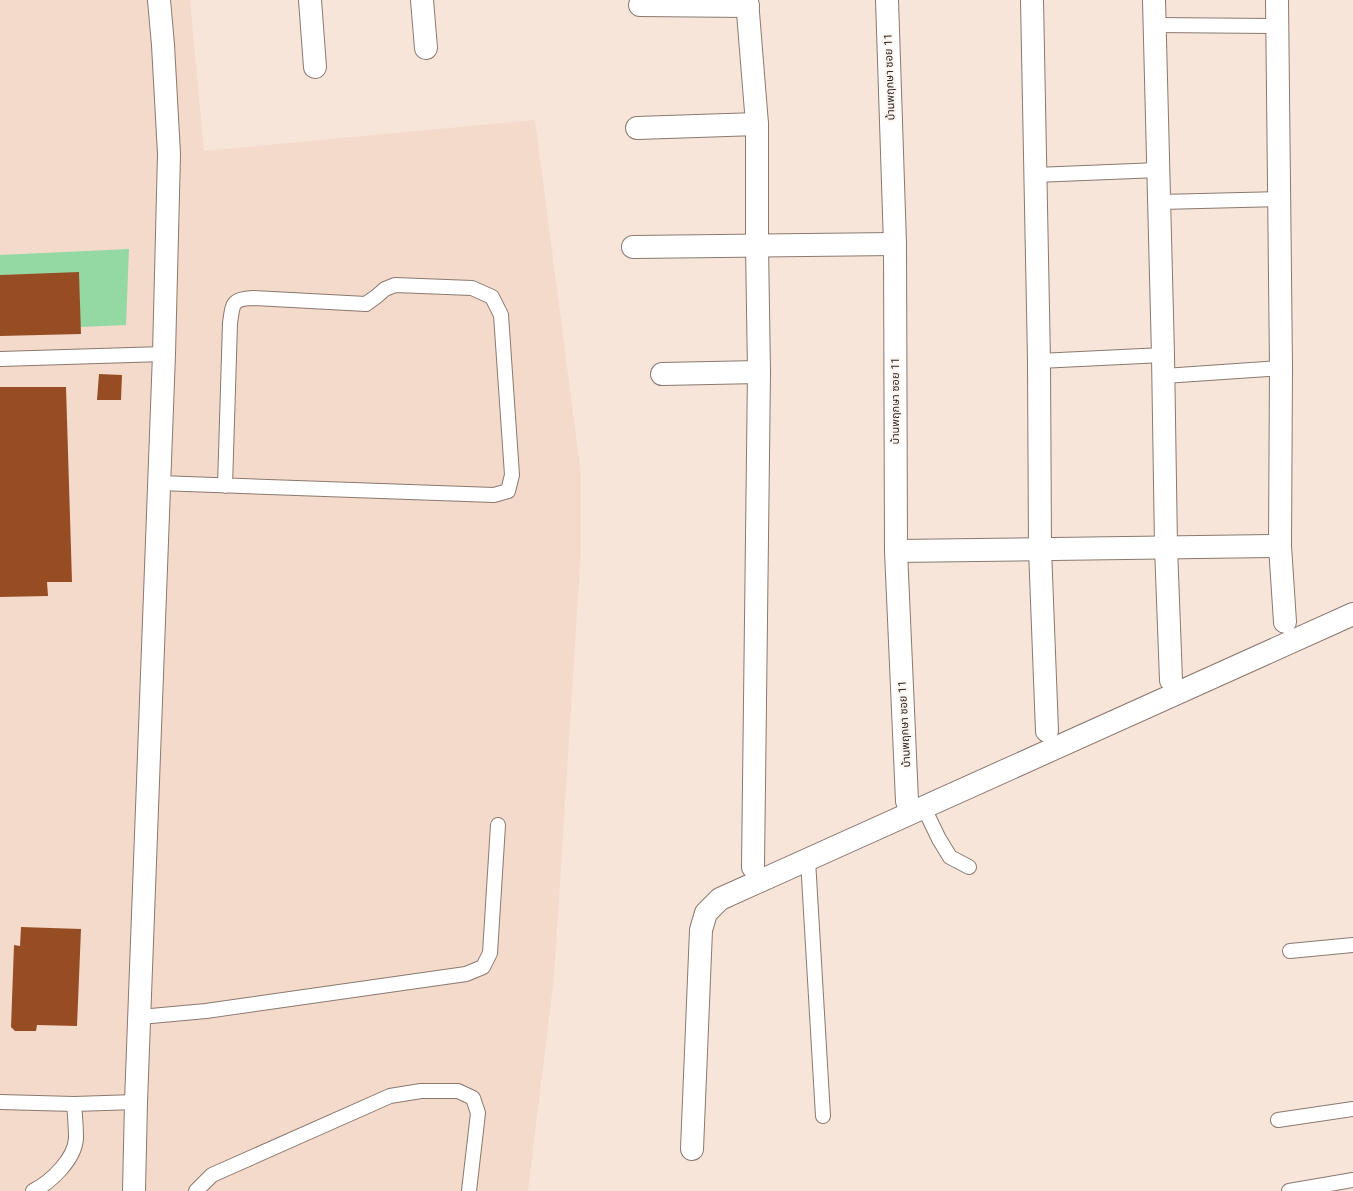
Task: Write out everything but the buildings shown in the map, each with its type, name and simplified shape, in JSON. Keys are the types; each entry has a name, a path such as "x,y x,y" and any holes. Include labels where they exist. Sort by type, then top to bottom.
{"street":[{"path":"134,1191 164,354 169,154 159,0"},
{"path":"310,0 315,67"},
{"path":"422,0 426,48"},
{"name":"บ้านพฤกษา ซอย 11","path":"887,0 895,244 896,551 915,804"},
{"path":"1032,0 1039,361 1040,549 1047,731"},
{"path":"1154,0 1164,366 1166,547 1171,680"},
{"path":"1276,0 1281,368 1280,546 1285,622"},
{"path":"640,5 747,3 757,124 759,372 753,867"},
{"path":"637,128 757,124"},
{"path":"633,247 895,244"},
{"path":"662,374 759,372"},
{"path":"896,551 1280,546"},
{"path":"692,1149 701,930 706,913 720,899 808,860 915,804 1353,614"}],"lane":[{"path":"1155,25 1277,26"},
{"path":"1036,175 1159,170"},
{"path":"1160,202 1279,199"},
{"path":"159,483 225,486 494,496 508,491 512,475 501,315 492,296 472,288 395,285 385,289 366,304 240,298 233,304 230,323 225,486"},
{"path":"0,359 164,354"},
{"path":"1039,361 1164,366 1281,368"},
{"path":"915,804 950,857 969,867"},
{"path":"140,1017 206,1011 458,976 483,967 490,953 498,825"},
{"path":"808,860 823,1116"},
{"path":"1290,951 1353,945"},
{"path":"196,1191 212,1175 363,1107 390,1096 421,1091 458,1091 474,1098 478,1112 469,1191"},
{"path":"0,1102 74,1104 136,1102"},
{"path":"33,1191 42,1187 58,1172 70,1157 76,1139 74,1104"},
{"path":"1278,1120 1353,1109"},
{"path":"1289,1191 1353,1180"}],"shaded area":[{"path":"0,0 190,0 204,151 535,120 581,474 581,551 554,977 528,1191 0,1191"}],"green space":[{"path":"129,249 126,325 80,327 79,273 0,275 0,255"}]}
